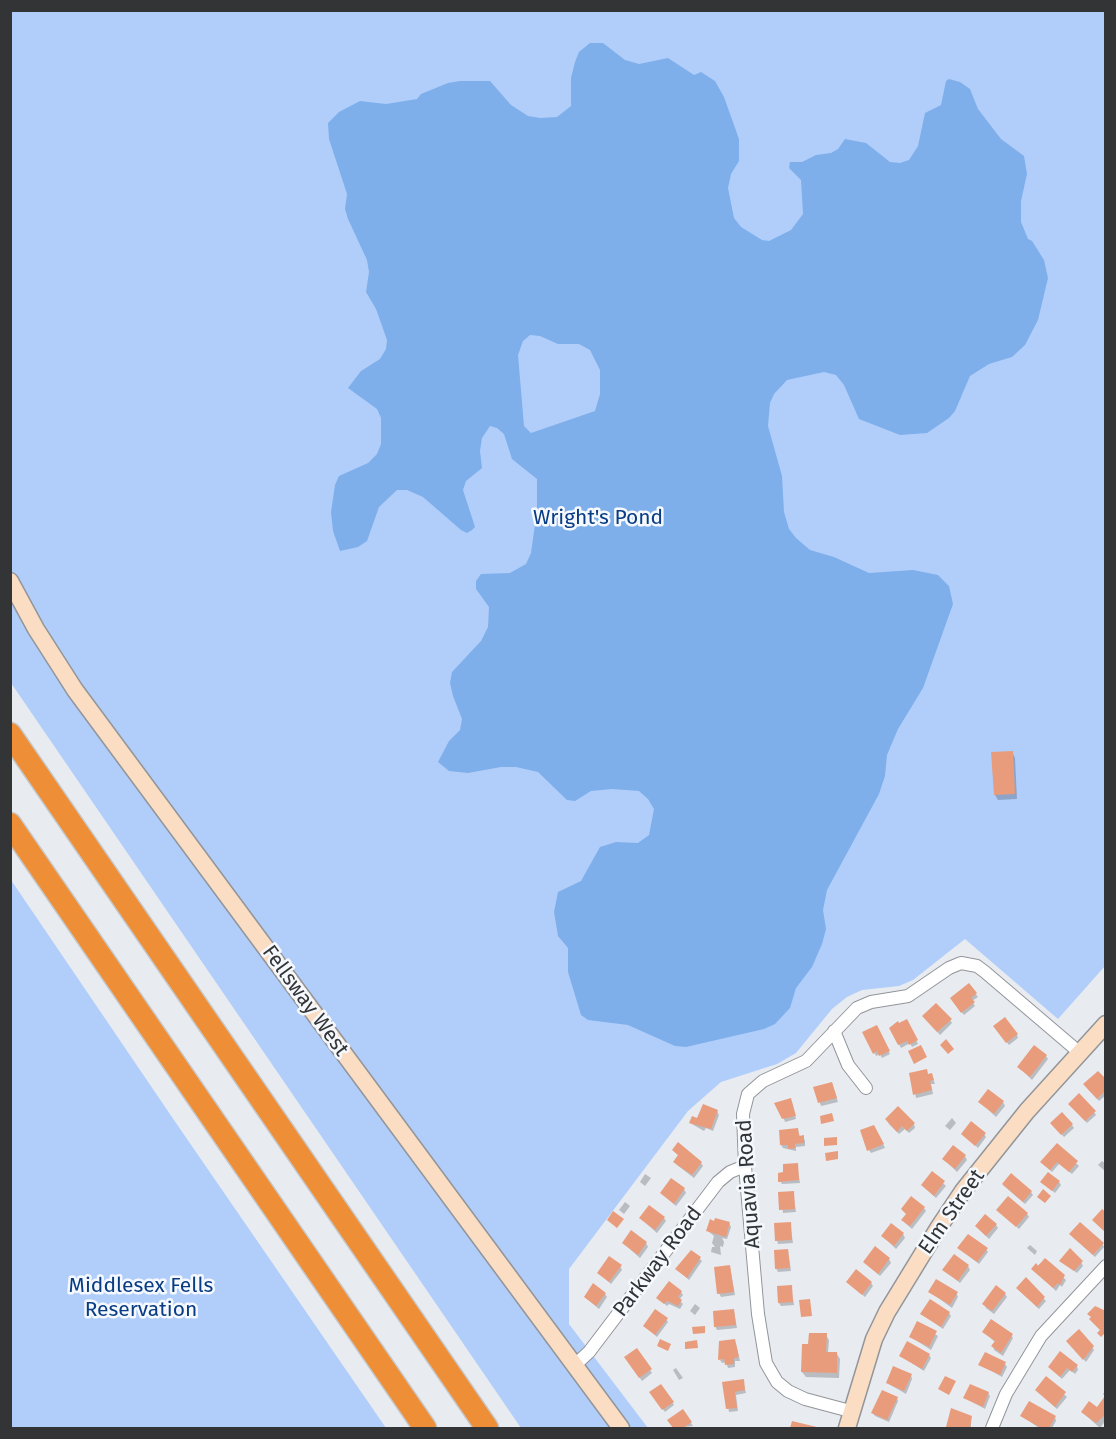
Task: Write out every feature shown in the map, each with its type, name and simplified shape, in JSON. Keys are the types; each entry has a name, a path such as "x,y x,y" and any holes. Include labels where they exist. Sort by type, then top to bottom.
{"highway":[{"path":"10,734 487,1428"},
{"path":"10,824 425,1428"}],"main road":[{"name":"Fellsway West","path":"10,581 36,629 81,698 617,1424"},
{"name":"Elm Street","path":"847,1428 850,1411 874,1339 887,1312 939,1227 963,1191 1027,1111 1106,1024"}],"street":[{"name":"Aquavia Road","path":"850,1411 805,1399 788,1391 777,1382 766,1363 758,1314 745,1166 743,1114 748,1094 763,1081 802,1064 861,1006 908,996 949,968 966,963 985,972 1080,1053"},
{"path":"834,1031 848,1065 866,1088"},
{"name":"Parkway Road","path":"575,1365 596,1343 718,1182 730,1172 745,1166"},
{"path":"992,1428 1015,1377 1041,1336 1106,1266"}],"green space":[{"name":"Wright's Pond","path":"10,11 1105,11 1105,966 1058,1019 965,939 913,980 899,986 862,990 847,997 832,1009 796,1053 777,1064 721,1082 688,1111 569,1269 569,1324 648,1428 521,1428 11,683"},
{"name":"Middlesex Fells Reservation","path":"11,880 176,1123 386,1428 11,1428"}],"shaded area":[{"name":"Wright's Pond","path":"590,43 603,43 625,60 639,64 668,58 694,75 701,72 715,81 724,97 739,139 739,161 731,174 728,188 734,218 741,227 762,240 769,241 791,230 803,214 801,180 789,168 790,162 802,162 816,155 831,153 838,149 845,139 866,143 890,162 900,163 909,160 918,146 925,113 941,105 946,81 949,79 960,82 970,89 978,109 1001,139 1024,156 1027,174 1021,201 1021,222 1028,239 1032,241 1044,260 1048,278 1038,320 1025,345 1012,357 989,364 970,376 955,411 927,433 900,435 859,419 844,385 836,375 824,372 787,380 774,394 770,403 768,426 782,476 784,512 789,529 796,538 810,550 834,557 869,573 913,570 938,575 949,586 953,604 923,688 898,729 887,755 885,776 879,794 827,890 823,910 826,929 822,944 812,967 796,988 790,1008 775,1024 764,1029 686,1047 675,1046 628,1025 588,1020 581,1015 568,972 568,948 558,936 554,912 558,892 581,881 600,847 616,842 638,843 649,835 654,809 648,799 639,791 612,789 591,791 575,801 567,800 538,772 516,767 501,767 468,773 449,771 438,762 449,741 460,730 462,719 450,683 452,672 481,641 488,627 489,607 476,589 476,581 481,574 510,573 526,564 531,553 537,510 537,479 512,459 504,434 490,426 482,438 480,451 482,468 466,481 463,490 475,527 472,530 467,533 461,530 423,497 407,490 397,490 379,507 367,541 358,547 340,551 333,531 331,512 335,485 339,476 368,463 377,454 381,444 381,418 377,409 348,388 361,371 380,359 386,349 387,340 376,309 366,292 369,272 367,260 345,209 347,194 329,139 328,123 339,112 360,101 386,104 417,99 421,94 448,83 460,81 490,81 511,105 528,116 557,117 571,106 571,78 579,52","holes":["530,335 540,336 558,344 579,344 590,350 600,370 600,394 595,411 531,433 524,426 518,355 523,341"]}],"building":[{"path":"1013,751 1015,794 994,795 991,752"},
{"path":"969,983 977,993 971,998 975,1002 961,1013 950,998"},
{"path":"936,1003 952,1019 937,1032 922,1016"},
{"path":"1005,1017 1018,1034 1006,1043 993,1026"},
{"path":"907,1019 918,1040 909,1045 907,1041 898,1045 889,1028 898,1021 899,1023"},
{"path":"877,1025 890,1051 879,1056 877,1051 873,1054 862,1032"},
{"path":"946,1039 954,1049 948,1054 940,1045"},
{"path":"921,1045 927,1057 914,1064 908,1051"},
{"path":"1034,1045 1047,1055 1030,1077 1017,1067"},
{"path":"927,1069 928,1074 932,1073 934,1080 930,1081 932,1090 913,1095 909,1073"},
{"path":"1098,1071 1106,1079 1106,1090 1097,1099 1083,1084"},
{"path":"832,1082 837,1098 818,1103 813,1087"},
{"path":"988,1089 1004,1101 994,1114 978,1102"},
{"path":"1079,1093 1096,1111 1085,1121 1068,1104"},
{"path":"791,1098 796,1116 782,1119 774,1103"},
{"path":"703,1104 718,1110 711,1129 689,1123 692,1116 697,1118"},
{"path":"898,1106 915,1123 907,1131 902,1126 897,1132 885,1119"},
{"path":"1062,1112 1073,1124 1061,1135 1050,1123"},
{"path":"832,1113 834,1121 821,1124 820,1116"},
{"path":"971,1121 986,1133 975,1146 961,1134"},
{"path":"874,1125 884,1144 867,1151 860,1130"},
{"path":"798,1128 799,1136 804,1135 804,1143 795,1144 795,1148 788,1149 788,1145 780,1145 779,1130"},
{"path":"837,1137 837,1145 824,1146 824,1138"},
{"path":"678,1142 702,1162 692,1175 673,1162 678,1155 672,1150"},
{"path":"1057,1143 1078,1161 1069,1172 1057,1162 1050,1170 1040,1162"},
{"path":"953,1145 966,1155 955,1169 942,1159"},
{"path":"838,1151 838,1159 826,1161 825,1153"},
{"path":"798,1163 799,1180 778,1182 778,1173 783,1172 783,1164"},
{"path":"932,1171 945,1181 934,1196 921,1185"},
{"path":"1048,1172 1060,1181 1052,1191 1040,1182"},
{"path":"1011,1173 1032,1191 1023,1202 1002,1184"},
{"path":"671,1178 685,1188 674,1204 660,1193"},
{"path":"1043,1189 1051,1196 1045,1203 1037,1197"},
{"path":"794,1191 795,1209 779,1210 778,1192"},
{"path":"911,1196 925,1207 910,1226 901,1220 906,1214 901,1209"},
{"path":"1008,1196 1028,1213 1016,1227 996,1210"},
{"path":"649,1205 665,1217 655,1230 639,1218"},
{"path":"1102,1209 1106,1212 1106,1233 1092,1220"},
{"path":"613,1211 624,1219 617,1228 607,1220"},
{"path":"985,1214 997,1224 986,1236 975,1226"},
{"path":"715,1218 730,1222 726,1237 706,1231 710,1219 714,1221"},
{"path":"791,1222 792,1240 775,1241 774,1223"},
{"path":"1080,1222 1104,1243 1093,1255 1069,1234"},
{"path":"891,1223 904,1233 894,1246 881,1236"},
{"path":"631,1230 647,1242 638,1255 622,1243"},
{"path":"968,1234 988,1248 977,1262 957,1248"},
{"path":"875,1246 890,1258 878,1274 863,1262"},
{"path":"1070,1248 1083,1261 1074,1271 1059,1261"},
{"path":"788,1249 790,1268 775,1269 774,1250"},
{"path":"691,1250 701,1257 687,1278 675,1269"},
{"path":"954,1254 969,1265 958,1281 942,1270"},
{"path":"609,1256 622,1265 609,1282 597,1273"},
{"path":"1045,1258 1065,1275 1060,1285 1058,1283 1053,1288 1031,1269 1036,1263 1038,1266"},
{"path":"730,1265 734,1292 717,1294 714,1267"},
{"path":"856,1269 872,1282 862,1295 846,1282"},
{"path":"1026,1277 1045,1297 1037,1307 1016,1288"},
{"path":"936,1279 958,1292 950,1305 928,1292"},
{"path":"669,1281 682,1291 678,1297 682,1300 678,1306 667,1301 664,1304 656,1298"},
{"path":"593,1283 606,1293 596,1306 584,1297"},
{"path":"792,1285 793,1302 778,1303 777,1286"},
{"path":"996,1285 1006,1293 992,1311 982,1304"},
{"path":"810,1299 812,1316 801,1317 799,1300"},
{"path":"930,1299 950,1312 941,1327 920,1314"},
{"path":"1095,1306 1106,1311 1106,1332 1101,1337 1097,1333 1100,1330 1087,1314"},
{"path":"655,1309 668,1318 655,1335 643,1326"},
{"path":"734,1309 736,1325 714,1327 713,1311"},
{"path":"991,1319 1013,1334 1001,1353 991,1346 995,1341 982,1332"},
{"path":"917,1321 937,1331 929,1347 909,1337"},
{"path":"705,1326 705,1333 693,1334 692,1327"},
{"path":"1079,1329 1094,1346 1083,1360 1066,1341"},
{"path":"809,1333 827,1333 826,1352 837,1352 837,1373 801,1372 802,1344 808,1344"},
{"path":"660,1339 671,1344 668,1351 657,1346"},
{"path":"735,1339 739,1357 734,1358 734,1364 725,1365 724,1359 718,1360 719,1341"},
{"path":"697,1340 698,1348 685,1349 685,1342"},
{"path":"907,1341 930,1354 922,1369 899,1356"},
{"path":"637,1348 652,1369 639,1378 624,1357"},
{"path":"1060,1351 1078,1365 1072,1372 1067,1368 1060,1377 1048,1367"},
{"path":"985,1352 1006,1362 1000,1375 978,1365"},
{"path":"893,1366 912,1374 904,1391 886,1383"},
{"path":"945,1376 956,1381 949,1395 938,1389"},
{"path":"1046,1376 1066,1392 1055,1407 1035,1390"},
{"path":"744,1379 745,1390 735,1392 737,1408 726,1409 722,1382"},
{"path":"661,1384 674,1402 662,1410 649,1392"},
{"path":"970,1384 989,1392 983,1407 963,1398"},
{"path":"882,1390 898,1397 887,1420 871,1413"},
{"path":"1106,1390 1106,1414 1096,1423 1081,1412 1089,1401 1097,1407 1105,1396 1103,1394"},
{"path":"1029,1401 1056,1416 1049,1428 1041,1428 1020,1416"},
{"path":"951,1408 972,1416 970,1428 946,1427"},
{"path":"683,1409 692,1422 683,1428 673,1428 667,1420"},
{"path":"792,1421 821,1428 790,1428"}]}
